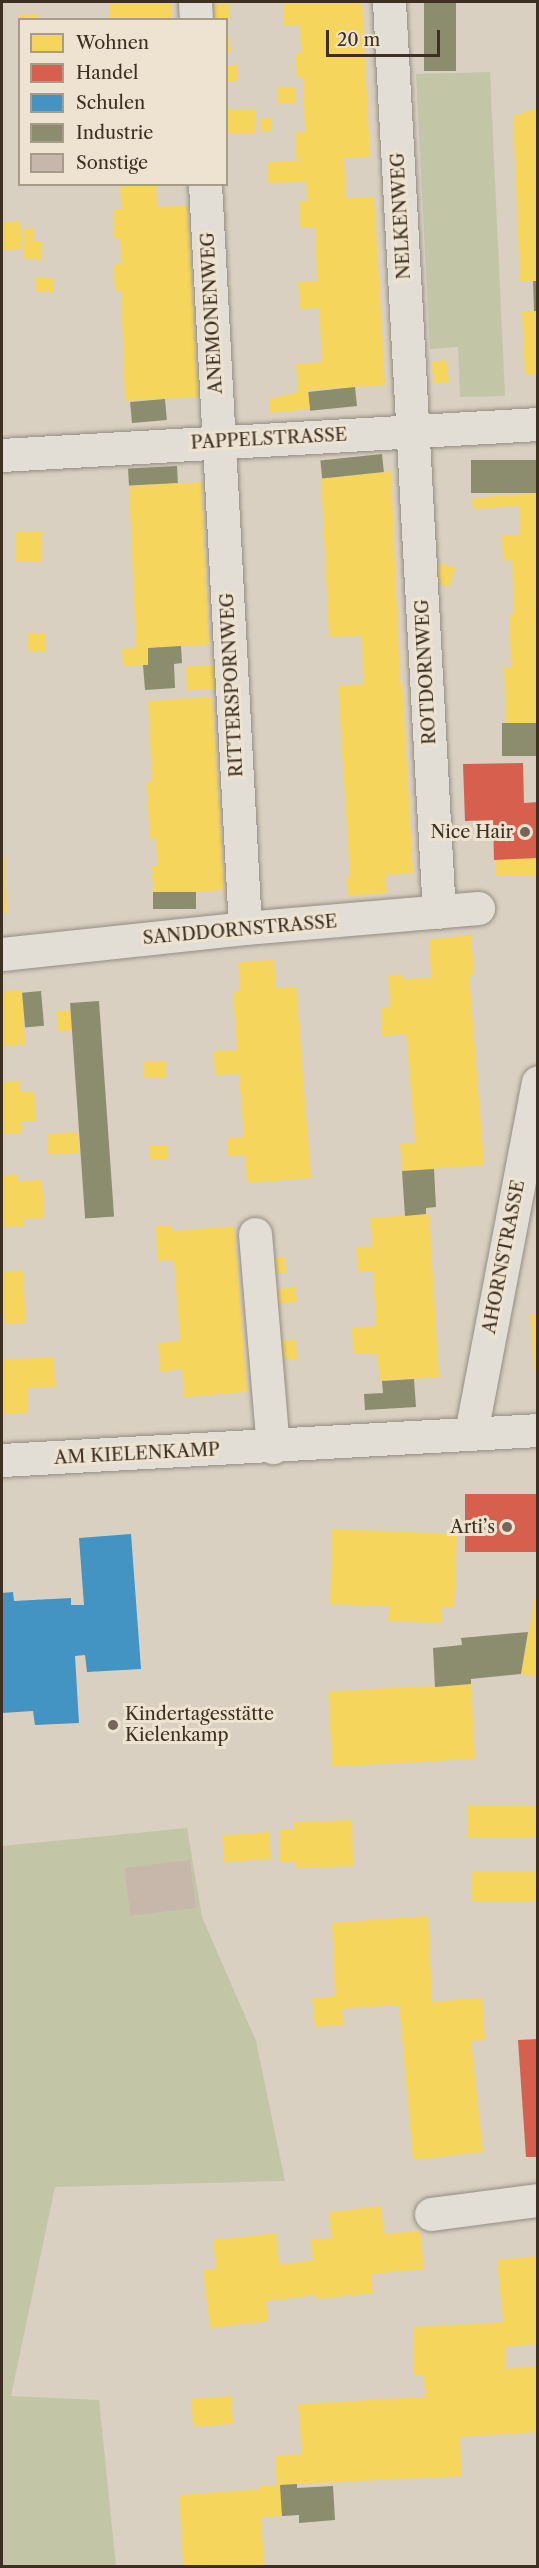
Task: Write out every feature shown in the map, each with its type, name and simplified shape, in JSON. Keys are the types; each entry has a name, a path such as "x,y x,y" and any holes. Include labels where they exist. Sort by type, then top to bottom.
{"street":[{"path":"195,2 196,18"},
{"name":"NELKENWEG","path":"389,2 412,431"},
{"name":"ANEMONENWEG","path":"205,186 220,442"},
{"name":"PAPPELSTRASSE","path":"2,455 537,424"},
{"name":"ROTDORNWEG","path":"412,431 439,912"},
{"name":"RITTERSPORNWEG","path":"220,442 245,928"},
{"name":"SANDDORNSTRASSE","path":"2,954 245,928 478,908"},
{"name":"AHORNSTRASSE","path":"471,1433 537,1082"},
{"path":"255,1234 273,1447"},
{"name":"AM KIELENKAMP","path":"2,1460 273,1447 537,1430"},
{"path":"431,2214 537,2200"}],"green space":[{"path":"490,72 505,396 460,397 458,347 430,349 416,74"},
{"path":"187,1828 202,1917 256,2041 285,2181 55,2187 11,2396 99,2400 116,2566 2,2566 2,1846"}],"building: Wohnen":[{"path":"109,2 172,2 172,18 109,18"},
{"path":"283,2 362,2 370,157 344,158 346,198 374,197 385,385 308,390 310,409 269,413 269,399 298,392 296,364 322,362 319,308 300,309 298,282 317,281 315,227 300,227 299,201 307,201 306,182 268,183 268,162 307,160 296,159 295,132 305,132 303,78 297,78 295,53 301,53 300,25 284,26"},
{"path":"228,3 230,18 214,18 212,5"},
{"path":"37,14 37,18 18,18 18,15"},
{"path":"228,37 229,37 231,52 228,53"},
{"path":"228,65 237,65 237,81 228,81"},
{"path":"278,87 296,87 296,104 278,104"},
{"path":"537,108 537,281 520,281 513,116"},
{"path":"228,110 256,110 256,134 228,134"},
{"path":"271,118 272,131 261,132 260,119"},
{"path":"120,186 156,186 157,207 187,206 198,397 125,401 121,291 115,291 113,265 121,264 120,238 114,238 113,209 121,209"},
{"path":"20,221 22,249 4,250 2,222"},
{"path":"34,228 34,241 42,241 42,259 24,259 23,229"},
{"path":"36,278 54,278 54,292 36,292"},
{"path":"537,311 537,374 525,375 522,312"},
{"path":"446,360 449,382 434,384 431,362"},
{"path":"391,472 400,682 402,682 413,873 385,875 387,893 348,896 346,878 350,877 338,686 363,684 362,636 329,637 321,476"},
{"path":"201,482 209,645 148,648 148,665 123,666 122,649 136,648 129,486"},
{"path":"537,493 537,723 506,724 504,668 511,668 509,614 514,614 512,560 503,561 502,536 520,535 519,506 473,509 472,498"},
{"path":"15,532 42,532 42,562 15,562"},
{"path":"440,563 455,568 449,587 434,582"},
{"path":"28,633 46,633 46,651 28,651"},
{"path":"224,665 225,689 187,690 186,666"},
{"path":"212,697 224,890 153,895 152,866 157,866 156,838 150,839 146,782 152,782 148,701"},
{"path":"2,857 5,857 7,913 2,913"},
{"path":"496,858 537,858 537,876 496,876"},
{"path":"471,935 474,975 469,975 484,1165 402,1171 400,1144 415,1143 406,1034 382,1036 381,1008 390,1008 388,976 402,975 403,979 431,978 429,939"},
{"path":"274,960 276,988 296,987 311,1178 247,1183 245,1155 228,1156 227,1138 244,1137 239,1074 215,1075 213,1051 237,1050 233,992 240,991 238,962"},
{"path":"22,990 25,1044 2,1046 2,991"},
{"path":"70,1010 72,1030 58,1031 56,1011"},
{"path":"144,1061 166,1061 166,1078 144,1078"},
{"path":"20,1081 20,1092 34,1092 36,1121 22,1121 22,1133 2,1134 2,1082"},
{"path":"78,1132 79,1153 48,1155 47,1134"},
{"path":"149,1145 167,1145 167,1160 149,1160"},
{"path":"18,1175 18,1181 42,1180 44,1218 23,1219 24,1226 2,1227 2,1176"},
{"path":"429,1214 439,1377 380,1381 377,1354 353,1354 352,1328 376,1326 373,1272 358,1272 356,1248 372,1247 370,1218"},
{"path":"171,1225 172,1231 234,1226 247,1392 184,1397 182,1369 160,1372 158,1343 180,1341 174,1260 157,1261 156,1226"},
{"path":"269,1257 286,1257 286,1273 269,1273"},
{"path":"23,1271 26,1323 5,1324 2,1272"},
{"path":"295,1287 297,1302 270,1306 268,1291"},
{"path":"530,1314 537,1314 537,1370 534,1370"},
{"path":"296,1340 297,1359 277,1360 276,1341"},
{"path":"54,1357 55,1387 27,1388 28,1413 2,1414 2,1360"},
{"path":"332,1529 457,1534 454,1608 442,1607 441,1623 388,1621 389,1606 330,1604"},
{"path":"537,1591 537,1677 521,1674"},
{"path":"471,1684 475,1759 332,1766 328,1691"},
{"path":"467,1806 537,1806 537,1837 467,1837"},
{"path":"352,1820 353,1866 296,1868 296,1862 280,1862 279,1830 294,1829 294,1822"},
{"path":"269,1832 271,1859 224,1862 222,1835"},
{"path":"472,1872 537,1872 537,1901 472,1901"},
{"path":"428,1916 432,2002 482,1998 485,2040 471,2041 483,2152 413,2160 399,2005 342,2009 343,2025 315,2027 312,1998 335,1996 332,1923"},
{"path":"381,2206 384,2234 420,2231 424,2269 371,2274 373,2293 317,2299 316,2295 266,2301 268,2321 210,2328 203,2270 216,2269 213,2240 276,2233 279,2265 313,2260 310,2240 331,2238 329,2212"},
{"path":"537,2256 537,2344 505,2347 506,2369 537,2366 537,2432 460,2437 461,2476 280,2485 282,2516 261,2517 264,2566 183,2566 179,2495 260,2489 259,2486 277,2485 275,2456 302,2454 298,2404 425,2397 424,2375 413,2375 413,2327 503,2322 497,2260"},
{"path":"231,2396 233,2424 193,2427 191,2399"}],"building: Handel":[{"path":"523,763 524,803 538,802 538,858 494,860 493,820 465,821 463,764"},
{"path":"465,1494 538,1494 538,1552 465,1552"},
{"path":"538,2039 538,2157 526,2157 518,2040"}],"building: Schulen":[{"path":"131,1534 141,1669 87,1672 85,1655 75,1656 79,1723 35,1725 33,1711 2,1713 2,1593 13,1592 14,1601 71,1598 71,1605 84,1605 79,1538"}],"building: Industrie":[{"path":"424,2 456,2 456,71 424,71"},
{"path":"533,281 538,281 538,311 534,311"},
{"path":"355,387 357,406 310,411 308,392"},
{"path":"165,399 167,420 132,423 130,402"},
{"path":"382,454 384,472 322,478 320,460"},
{"path":"471,460 538,460 538,493 471,493"},
{"path":"177,466 178,483 129,486 128,469"},
{"path":"181,646 182,663 174,664 175,688 145,690 143,665 148,665 148,648"},
{"path":"502,723 537,723 537,756 502,756"},
{"path":"153,892 196,892 196,909 153,909"},
{"path":"41,991 44,1026 25,1028 22,993"},
{"path":"99,1001 114,1216 85,1218 70,1003"},
{"path":"434,1169 436,1207 426,1208 426,1214 405,1216 402,1171"},
{"path":"414,1379 416,1407 365,1410 364,1394 383,1393 382,1381"},
{"path":"528,1632 521,1674 471,1679 471,1684 435,1687 433,1648 462,1645 461,1638"},
{"path":"297,2484 297,2488 333,2486 335,2520 299,2523 299,2515 282,2516 280,2485"}],"building: Sonstige":[{"path":"190,1860 196,1908 130,1916 124,1868"}],"place":[{"name":"Nice Hair","path":"525,832"},
{"name":"Arti’s","path":"507,1527"},
{"name":"Kindertagesstätte Kielenkamp","path":"113,1725"}]}
